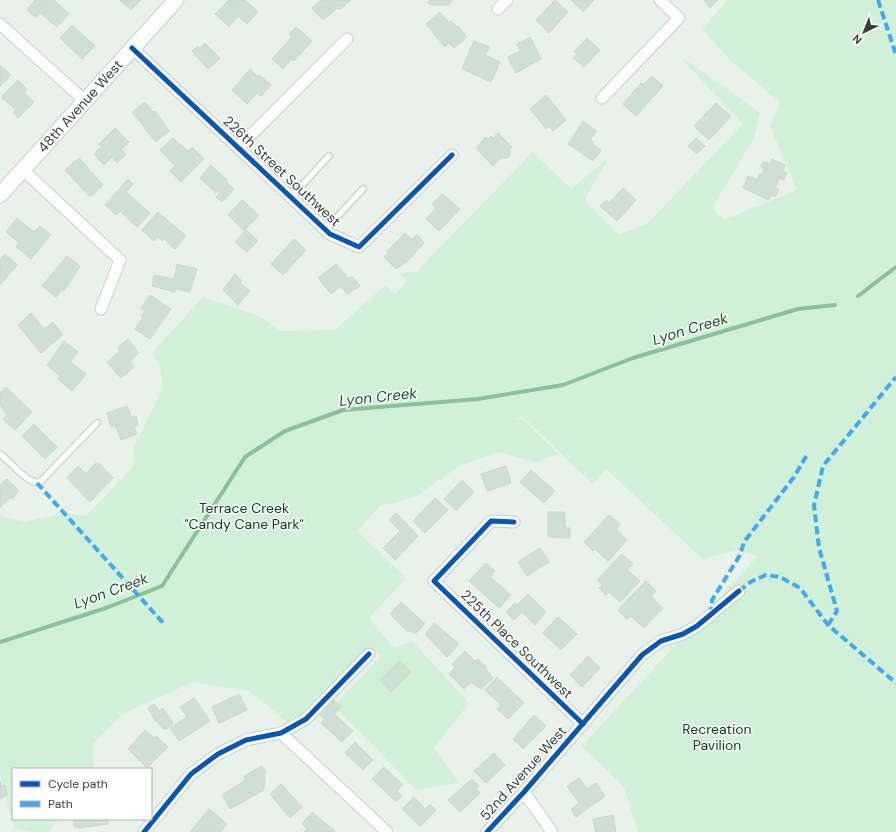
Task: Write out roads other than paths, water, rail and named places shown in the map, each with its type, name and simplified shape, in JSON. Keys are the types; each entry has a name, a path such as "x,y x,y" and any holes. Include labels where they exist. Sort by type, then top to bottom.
{"main road":[{"name":"48th Avenue West","path":"0,195 176,0"}],"street":[{"path":"498,9 507,0"},
{"path":"602,98 679,18 660,0"},
{"path":"0,24 85,101"},
{"path":"238,148 347,39"},
{"name":"226th Street Southwest","path":"132,48 325,230 330,234 359,247 452,155"},
{"path":"23,170 120,260 100,310"},
{"name":"225th Place Southwest","path":"514,522 491,521 434,581 583,724"},
{"name":"52nd Avenue West","path":"487,832 524,792 642,655 661,641 683,634 697,626 739,591"},
{"path":"144,832 191,774 218,754 246,740 281,733 306,719 369,654"},
{"path":"281,733 388,832"},
{"path":"524,792 552,832"}],"lane":[{"path":"291,197 329,156"},
{"path":"325,230 363,189"},
{"path":"0,454 26,478 33,482 40,482 97,423"}],"waterway":[{"name":"Lyon Creek","path":"858,296 896,267"},
{"name":"Lyon Creek","path":"0,642 106,608 162,586 245,457 285,431 343,410 478,399 563,385 633,358 798,309 835,305"}],"park label":[{"name":"Terrace Creek \"Candy Cane Park\"","path":"244,516"},
{"name":"Recreation Pavilion","path":"717,738"}]}
